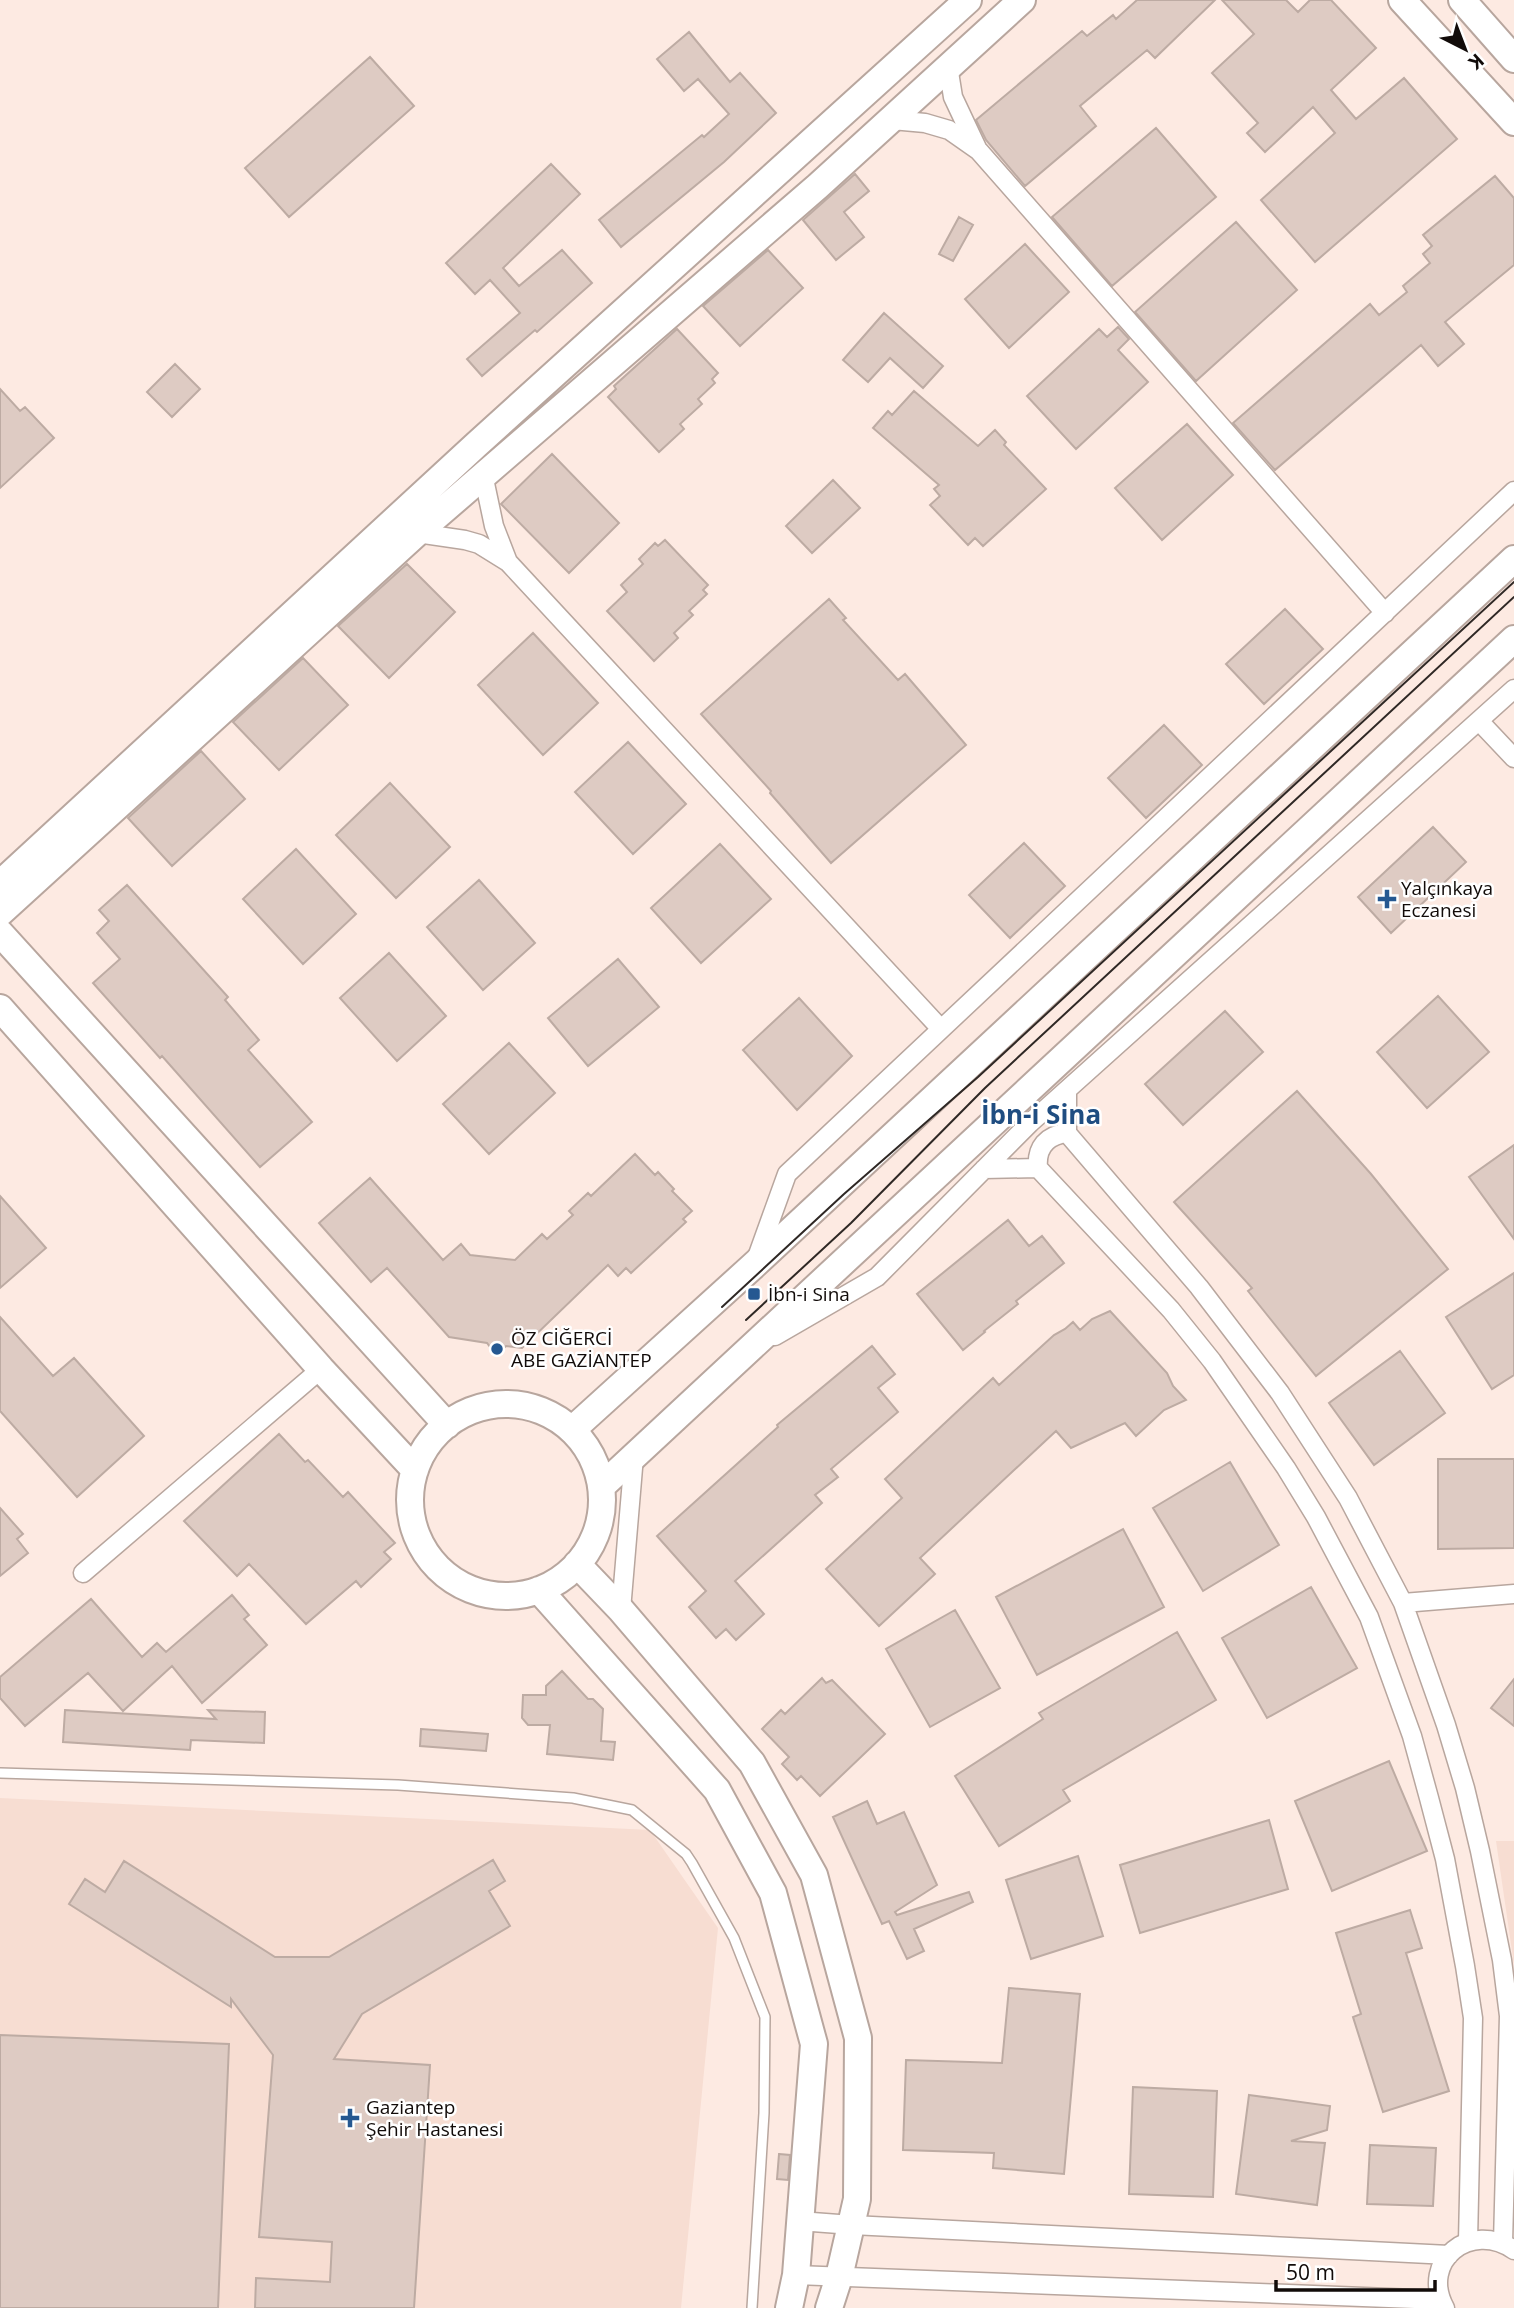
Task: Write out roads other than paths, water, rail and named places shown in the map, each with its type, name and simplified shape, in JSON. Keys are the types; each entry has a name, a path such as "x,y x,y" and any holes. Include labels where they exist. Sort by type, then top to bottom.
{"street":[{"path":"0,884 476,444 968,0"},
{"path":"0,913 483,474 892,120 1022,0"},
{"path":"1402,0 1514,122"},
{"path":"1462,0 1514,58"},
{"path":"948,66 953,97 979,151"},
{"path":"892,120 925,123 949,130 979,151 1385,613"},
{"path":"483,474 494,526 508,562"},
{"path":"754,1265 787,1174 1514,491"},
{"path":"417,533 480,544 508,562 941,1029"},
{"path":"573,1429 754,1265 1514,559"},
{"path":"602,1486 1514,639"},
{"path":"742,1355 877,1278 984,1169 1068,1090 1514,689"},
{"path":"1479,722 1514,758"},
{"path":"0,933 447,1425"},
{"path":"0,1008 321,1369 415,1470"},
{"path":"796,2276 1443,2304 1438,2276 1449,2255 1468,2241 1492,2239 1508,2246 1509,2016 1502,1960 1465,1788 1426,1663 1403,1603 1348,1498 1280,1393 1199,1287 1067,1133 1068,1090"},
{"path":"1067,1133 1058,1134 1042,1144 1038,1151 1038,1168 1171,1310 1212,1361 1286,1468 1322,1527 1369,1617 1404,1712 1445,1859 1473,2018 1468,2241"},
{"path":"984,1169 1038,1168"},
{"path":"83,1573 321,1369"},
{"path":"514,1403 545,1411 573,1429 594,1462 602,1486 602,1517 591,1546 572,1571 539,1590 516,1596 485,1595 456,1583 433,1563 416,1537 410,1505 415,1470 428,1443 447,1425 481,1407 514,1403"},
{"path":"621,1610 634,1456"},
{"path":"577,1564 621,1610 752,1763 814,1875 858,2038 857,2199 829,2308"},
{"path":"539,1590 717,1790 773,1893 814,2044 796,2276 789,2308"},
{"path":"1403,1603 1514,1594"},
{"path":"799,2221 1449,2255"}],"lane":[{"path":"0,1773 398,1785 573,1798 632,1810 686,1854 692,1863 734,1938 765,2017 764,2113 752,2308"}],"tram line":[{"path":"722,1307 844,1194 978,1077 1514,582"},
{"path":"746,1320 851,1223 985,1088 1514,597"}],"place":[{"name":"Yalçınkaya Eczanesi","path":"1387,899"},
{"name":"İbn-i Sina","path":"754,1294"},
{"name":"ÖZ CİĞERCİ ABE GAZİANTEP","path":"497,1349"},
{"name":"Gaziantep Şehir Hastanesi","path":"350,2118"}],"district":[{"name":"İbn-i Sina","path":"1041,1115"}]}
